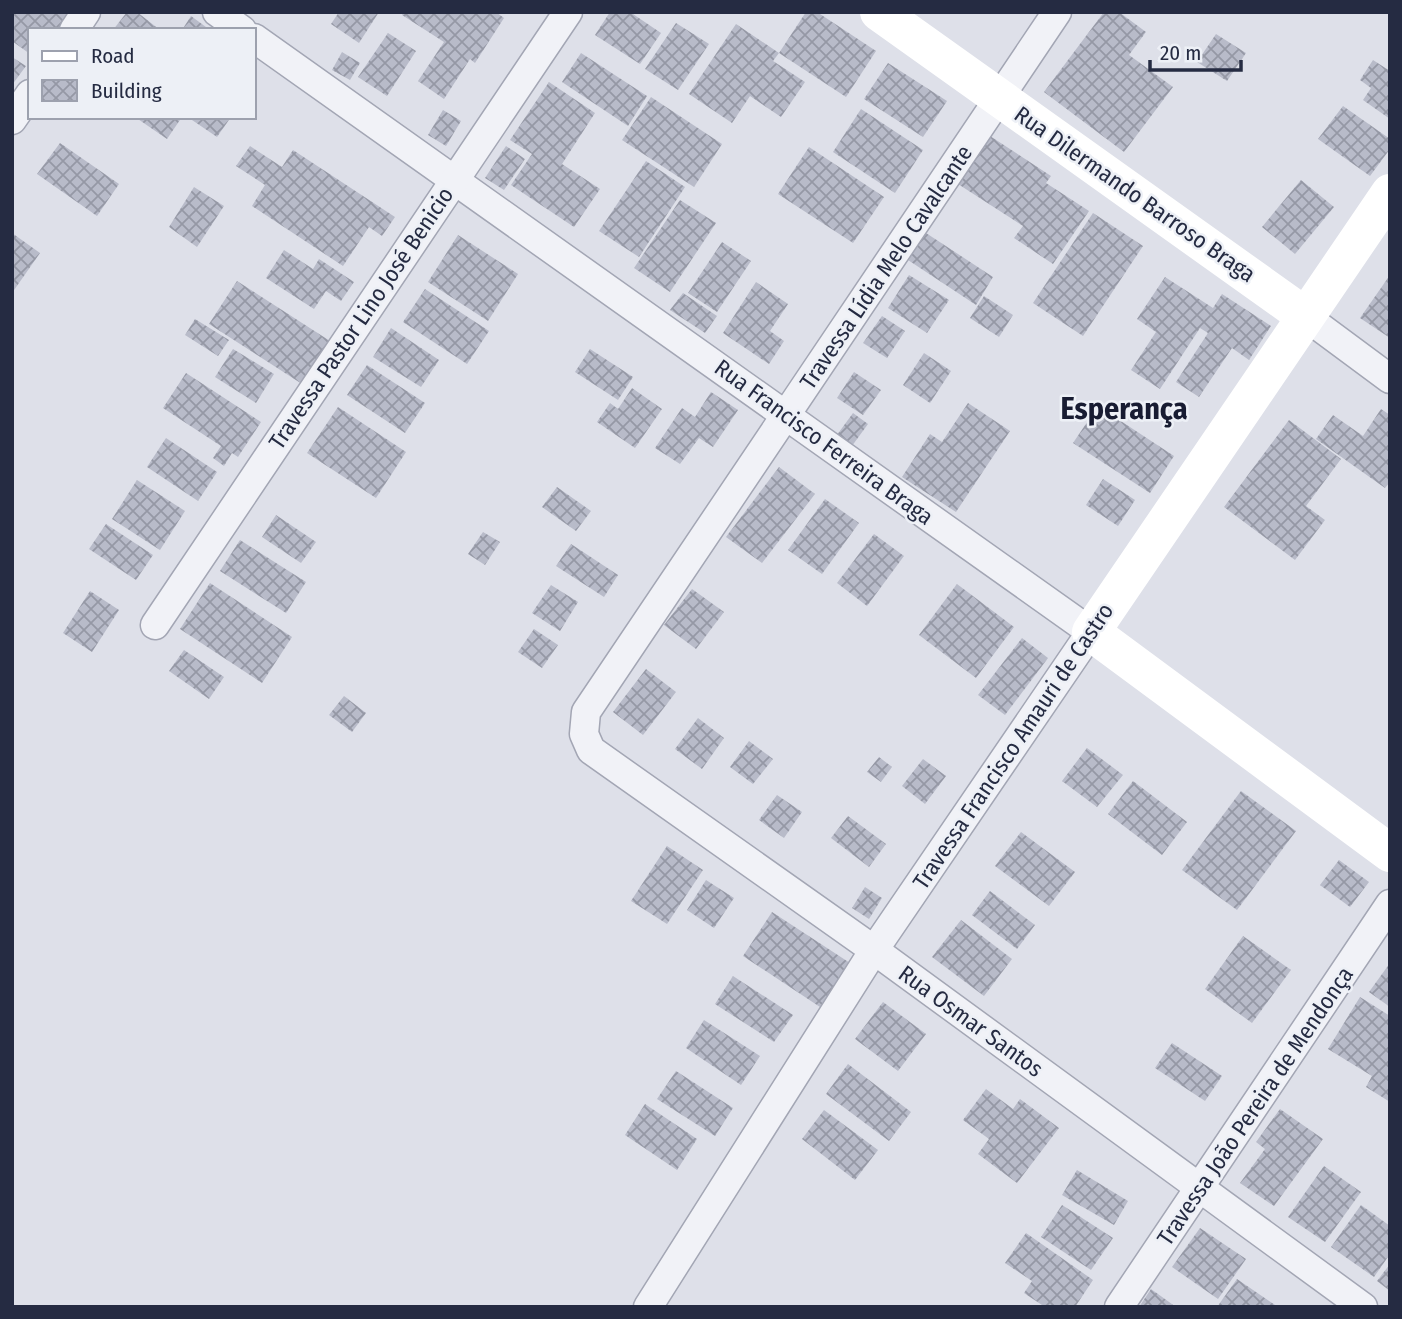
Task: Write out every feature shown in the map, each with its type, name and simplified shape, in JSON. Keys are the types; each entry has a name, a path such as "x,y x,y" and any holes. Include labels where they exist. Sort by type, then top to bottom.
{"street":[{"path":"75,28 86,12"},
{"path":"217,12 239,28"},
{"name":"Travessa Pastor Lino José Benicio","path":"155,625 568,12"},
{"name":"Rua Dilermando Barroso Braga","path":"878,12 1390,379"},
{"name":"Travessa Lídia Melo Cavalcante","path":"584,734 586,712 1057,12"},
{"name":"Rua Francisco Ferreira Braga","path":"256,39 1091,632 1390,853"},
{"path":"12,120 28,97"},
{"name":"Travessa Francisco Amauri de Castro","path":"648,1307 874,950 1390,193"},
{"name":"Rua Osmar Santos","path":"584,734 591,750 874,950 1363,1307"},
{"name":"Travessa João Pereira de Mendonça","path":"1119,1307 1390,904"}],"building":[{"path":"12,12 69,14 59,28 28,28 28,53 12,41"},
{"path":"127,12 137,12 157,28 115,28"},
{"path":"339,12 379,12 359,43 331,24"},
{"path":"404,12 496,12 504,18 475,63 470,59 444,99 418,81 444,42 402,15"},
{"path":"610,12 630,12 661,33 640,64 595,35"},
{"path":"806,12 817,12 876,51 846,97 779,53"},
{"path":"1104,12 1119,12 1146,32 1129,55 1173,87 1124,152 1044,92"},
{"path":"191,16 207,28 183,28"},
{"path":"676,23 709,44 678,90 645,69"},
{"path":"736,24 779,53 773,61 805,82 781,117 750,96 732,123 689,94"},
{"path":"388,33 416,51 387,96 358,77"},
{"path":"1216,34 1246,53 1227,81 1197,62"},
{"path":"342,52 360,63 350,80 332,70"},
{"path":"581,53 647,96 628,126 562,82"},
{"path":"12,57 26,66 12,85"},
{"path":"1373,60 1390,71 1390,119 1363,100 1371,88 1360,80"},
{"path":"888,63 947,101 923,137 864,99"},
{"path":"549,82 595,113 562,164 600,189 574,227 511,185 532,154 510,140"},
{"path":"651,97 722,144 694,187 622,140"},
{"path":"1343,106 1390,139 1390,149 1370,176 1318,139"},
{"path":"861,109 923,150 895,193 833,152"},
{"path":"443,110 461,121 446,146 428,135"},
{"path":"138,119 181,119 167,139"},
{"path":"193,119 230,119 217,137"},
{"path":"990,136 1051,176 1046,183 1089,211 1053,264 1014,238 1023,226 958,184"},
{"path":"60,143 119,184 97,216 37,174"},
{"path":"250,146 282,167 293,150 395,217 382,236 369,227 343,266 252,206 265,185 236,166"},
{"path":"506,146 525,159 504,190 485,178"},
{"path":"809,147 884,197 853,243 778,194"},
{"path":"646,161 685,187 639,257 599,231"},
{"path":"1301,180 1334,207 1295,254 1262,227"},
{"path":"194,187 224,206 197,247 169,227"},
{"path":"680,200 716,223 670,292 634,268"},
{"path":"1093,213 1143,246 1083,336 1033,303"},
{"path":"12,233 40,253 12,293"},
{"path":"926,233 993,277 976,305 908,260"},
{"path":"458,235 518,274 488,321 428,282"},
{"path":"722,242 751,261 717,312 688,293"},
{"path":"284,250 313,269 319,259 354,282 341,301 326,291 314,309 266,278"},
{"path":"909,275 949,300 927,333 888,308"},
{"path":"1390,275 1390,338 1360,318"},
{"path":"1165,277 1213,308 1222,294 1271,326 1249,360 1232,348 1199,397 1176,382 1208,333 1200,328 1160,389 1131,370 1156,332 1137,319"},
{"path":"237,281 330,341 302,384 209,324"},
{"path":"756,282 788,304 770,331 784,341 769,364 723,333"},
{"path":"425,289 489,331 467,364 403,322"},
{"path":"683,293 717,316 705,333 670,310"},
{"path":"984,296 1013,315 999,337 970,318"},
{"path":"882,316 905,331 887,358 863,343"},
{"path":"195,319 229,340 218,356 185,335"},
{"path":"391,328 439,360 421,387 373,357"},
{"path":"233,349 274,374 256,403 215,377"},
{"path":"590,349 633,377 618,400 575,372"},
{"path":"924,353 951,371 930,403 903,385"},
{"path":"367,365 425,403 405,433 347,395"},
{"path":"854,372 881,390 863,415 837,398"},
{"path":"186,373 261,422 238,457 232,453 224,466 213,458 221,446 163,408"},
{"path":"632,388 662,409 635,448 597,422 610,403 618,409"},
{"path":"711,392 738,410 713,447 699,438 680,464 655,448 682,408 695,417"},
{"path":"968,403 1010,431 956,512 902,477 930,434 942,442"},
{"path":"1098,406 1174,456 1150,493 1073,443"},
{"path":"338,407 406,452 376,498 307,453"},
{"path":"1381,409 1390,415 1390,482 1385,488 1316,439 1333,415 1363,436"},
{"path":"853,413 868,424 849,450 834,439"},
{"path":"1289,420 1341,459 1306,506 1325,520 1295,560 1224,507"},
{"path":"166,438 217,472 198,501 147,467"},
{"path":"779,467 815,494 762,563 726,537"},
{"path":"1103,479 1135,500 1118,526 1086,505"},
{"path":"137,480 185,511 160,550 112,519"},
{"path":"557,487 591,511 576,531 542,507"},
{"path":"825,499 859,523 822,574 788,550"},
{"path":"276,515 316,542 301,563 262,537"},
{"path":"106,524 153,555 136,580 89,549"},
{"path":"483,532 500,542 485,565 468,554"},
{"path":"874,534 904,556 867,606 837,583"},
{"path":"240,540 306,582 286,613 220,571"},
{"path":"571,544 618,575 604,597 556,566"},
{"path":"210,583 292,637 262,683 180,629"},
{"path":"957,584 1014,627 976,678 919,635"},
{"path":"551,585 578,602 560,631 532,613"},
{"path":"692,589 724,612 696,649 664,625"},
{"path":"90,591 119,610 92,652 63,633"},
{"path":"534,629 558,645 542,668 518,652"},
{"path":"1022,638 1048,658 1005,715 978,695"},
{"path":"184,650 224,677 209,699 169,671"},
{"path":"646,669 676,692 643,735 613,712"},
{"path":"344,696 366,713 352,732 329,715"},
{"path":"698,718 724,738 702,769 675,749"},
{"path":"749,741 773,759 753,784 730,767"},
{"path":"1087,748 1123,775 1097,807 1062,781"},
{"path":"879,757 892,767 881,782 867,772"},
{"path":"923,759 946,776 925,804 902,786"},
{"path":"1133,781 1187,822 1162,855 1108,814"},
{"path":"1241,791 1296,831 1237,910 1182,870"},
{"path":"777,795 802,812 784,838 759,820"},
{"path":"848,816 886,844 869,867 831,838"},
{"path":"1021,832 1075,872 1049,906 995,866"},
{"path":"667,846 703,870 667,924 631,901"},
{"path":"1339,860 1369,882 1350,907 1320,885"},
{"path":"706,880 734,898 714,928 687,910"},
{"path":"865,887 882,898 869,919 852,908"},
{"path":"990,891 1035,925 1017,949 972,915"},
{"path":"772,912 850,963 820,1007 743,956"},
{"path":"961,920 1012,959 984,996 932,957"},
{"path":"1243,936 1291,970 1252,1023 1205,989"},
{"path":"1390,963 1390,1007 1369,992"},
{"path":"733,976 793,1015 774,1042 715,1004"},
{"path":"1360,997 1390,1016 1390,1102 1366,1087 1372,1076 1328,1049"},
{"path":"883,1002 926,1034 898,1071 855,1039"},
{"path":"704,1020 760,1056 741,1085 686,1048"},
{"path":"1172,1043 1222,1076 1205,1101 1155,1068"},
{"path":"848,1064 911,1112 889,1141 826,1094"},
{"path":"676,1071 733,1108 715,1136 657,1099"},
{"path":"986,1089 1013,1109 1020,1099 1059,1128 1017,1183 978,1154 989,1139 963,1120"},
{"path":"645,1104 697,1139 677,1170 625,1135"},
{"path":"1280,1109 1323,1139 1274,1206 1240,1183 1265,1149 1256,1142"},
{"path":"824,1110 878,1150 855,1180 802,1139"},
{"path":"1324,1166 1361,1192 1325,1242 1288,1217"},
{"path":"1077,1170 1128,1201 1114,1225 1062,1195"},
{"path":"1062,1205 1113,1238 1091,1270 1041,1237"},
{"path":"1361,1205 1390,1226 1390,1254 1374,1277 1331,1247"},
{"path":"1200,1228 1246,1259 1218,1299 1172,1267"},
{"path":"1026,1233 1093,1280 1075,1307 1045,1307 1024,1293 1032,1281 1005,1263"},
{"path":"1390,1264 1390,1291 1377,1281"},
{"path":"1237,1279 1275,1305 1274,1307 1217,1307"},
{"path":"1151,1289 1176,1307 1139,1307"}],"district":[{"name":"Esperança","path":"1124,409"}]}
